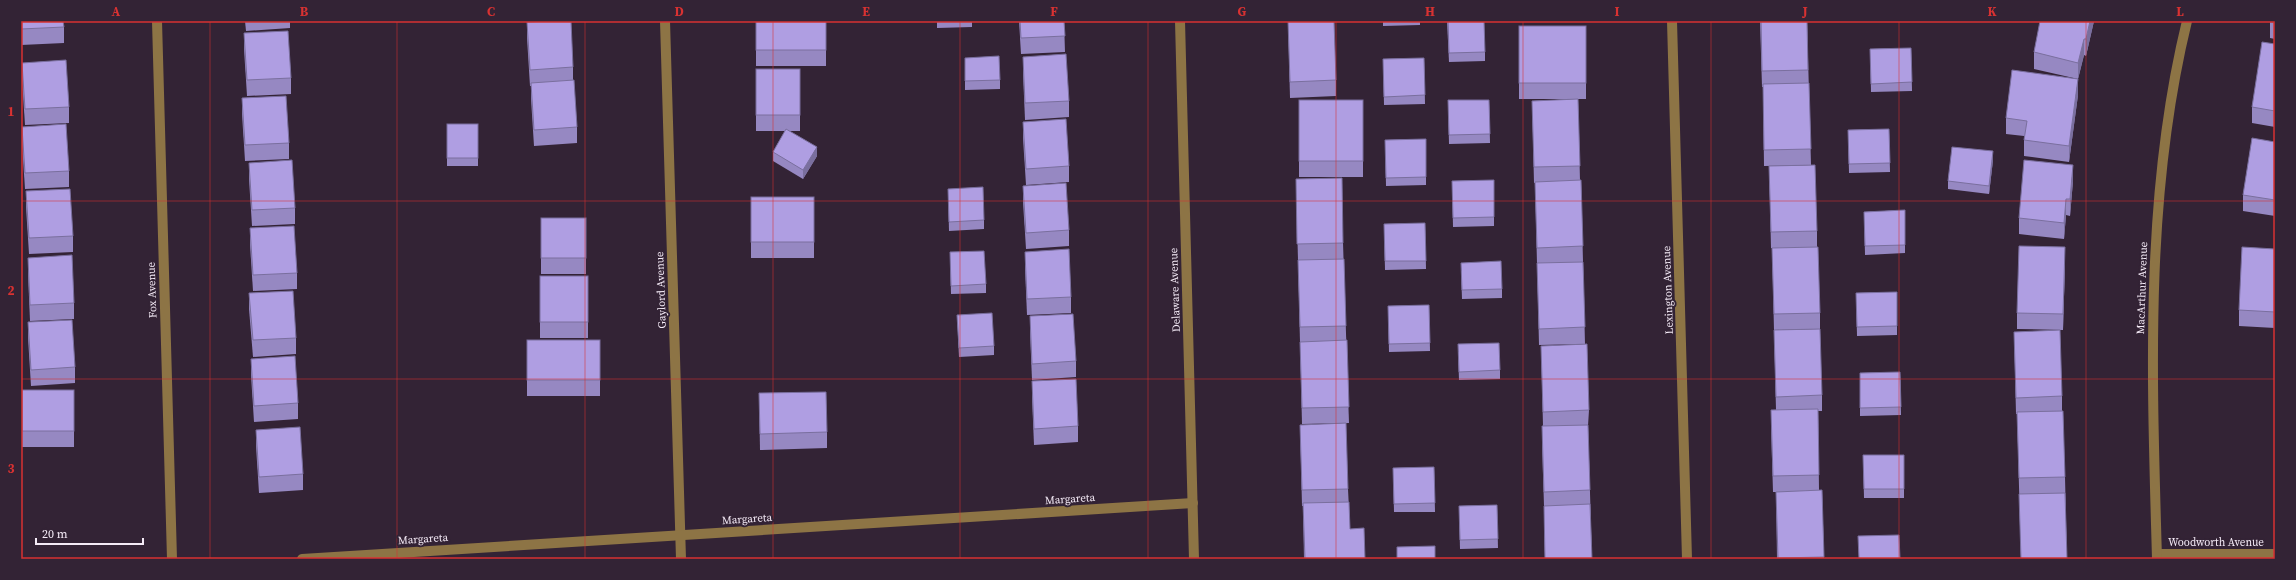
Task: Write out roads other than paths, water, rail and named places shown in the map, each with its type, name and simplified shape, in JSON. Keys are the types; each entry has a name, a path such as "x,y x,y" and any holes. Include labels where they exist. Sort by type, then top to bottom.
{"street":[{"name":"Fox Avenue","path":"157,21 172,559"},
{"name":"Gaylord Avenue","path":"665,21 681,559"},
{"name":"Delaware Avenue","path":"1180,21 1194,559"},
{"name":"Lexington Avenue","path":"1672,21 1687,559"},
{"name":"MacArthur Avenue","path":"2157,556 2152,388 2153,286 2162,161 2177,62 2187,21"},
{"name":"Margareta","path":"302,559 1193,503"},
{"name":"Woodworth Avenue","path":"2157,556 2275,554"}]}
